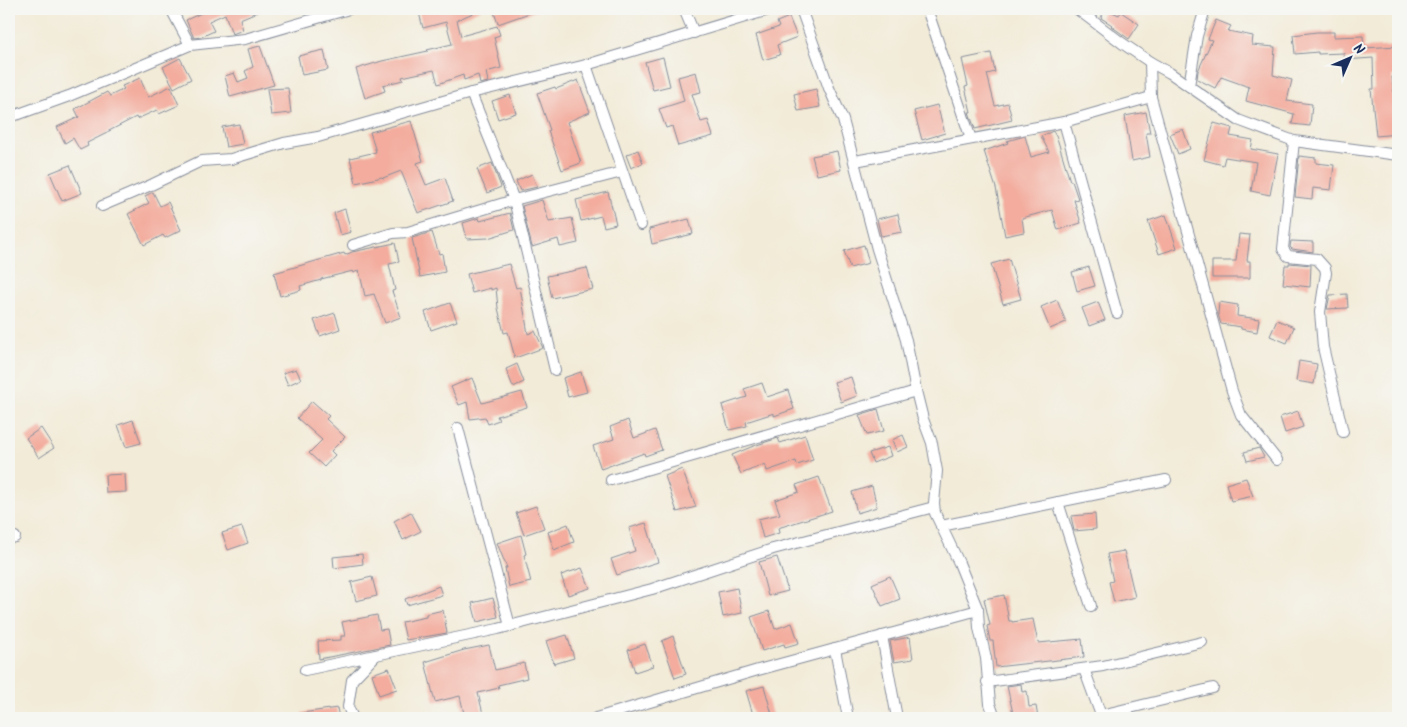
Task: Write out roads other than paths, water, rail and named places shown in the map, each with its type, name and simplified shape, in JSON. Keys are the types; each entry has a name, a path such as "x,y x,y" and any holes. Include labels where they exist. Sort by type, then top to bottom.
{"street":[{"path":"172,9 190,45"},
{"path":"9,117 69,96 190,45 245,39 349,9"},
{"path":"684,9 694,33"},
{"path":"102,206 201,161 230,159 284,143 318,137 471,93 586,65 772,9"},
{"path":"801,9 829,88 843,120 877,249 906,340 916,391 923,419 932,443 937,471 934,513 959,563 978,610 978,628 986,658 990,704 995,718"},
{"path":"927,9 971,139"},
{"path":"1078,9 1150,62 1238,120 1294,141 1398,155"},
{"path":"1189,86 1197,36 1205,9"},
{"path":"1150,62 1151,97 1232,391 1241,415 1277,460"},
{"path":"586,65 641,225"},
{"path":"471,93 514,200 555,370"},
{"path":"855,160 1064,122 1151,97"},
{"path":"1064,122 1117,313"},
{"path":"1294,141 1283,249 1288,256 1317,259 1325,268 1326,273 1320,312 1324,347 1343,432"},
{"path":"353,246 393,233 408,232 514,200 622,172"},
{"path":"611,480 916,391"},
{"path":"458,428 510,626"},
{"path":"941,526 1166,480"},
{"path":"1058,502 1091,606"},
{"path":"305,670 510,626 652,589 773,549 934,507"},
{"path":"596,718 978,610"},
{"path":"882,636 897,718"},
{"path":"987,682 1103,666 1202,642"},
{"path":"835,649 848,718"},
{"path":"353,718 348,706 352,680 377,655"},
{"path":"1084,669 1101,717 1213,688"}]}
